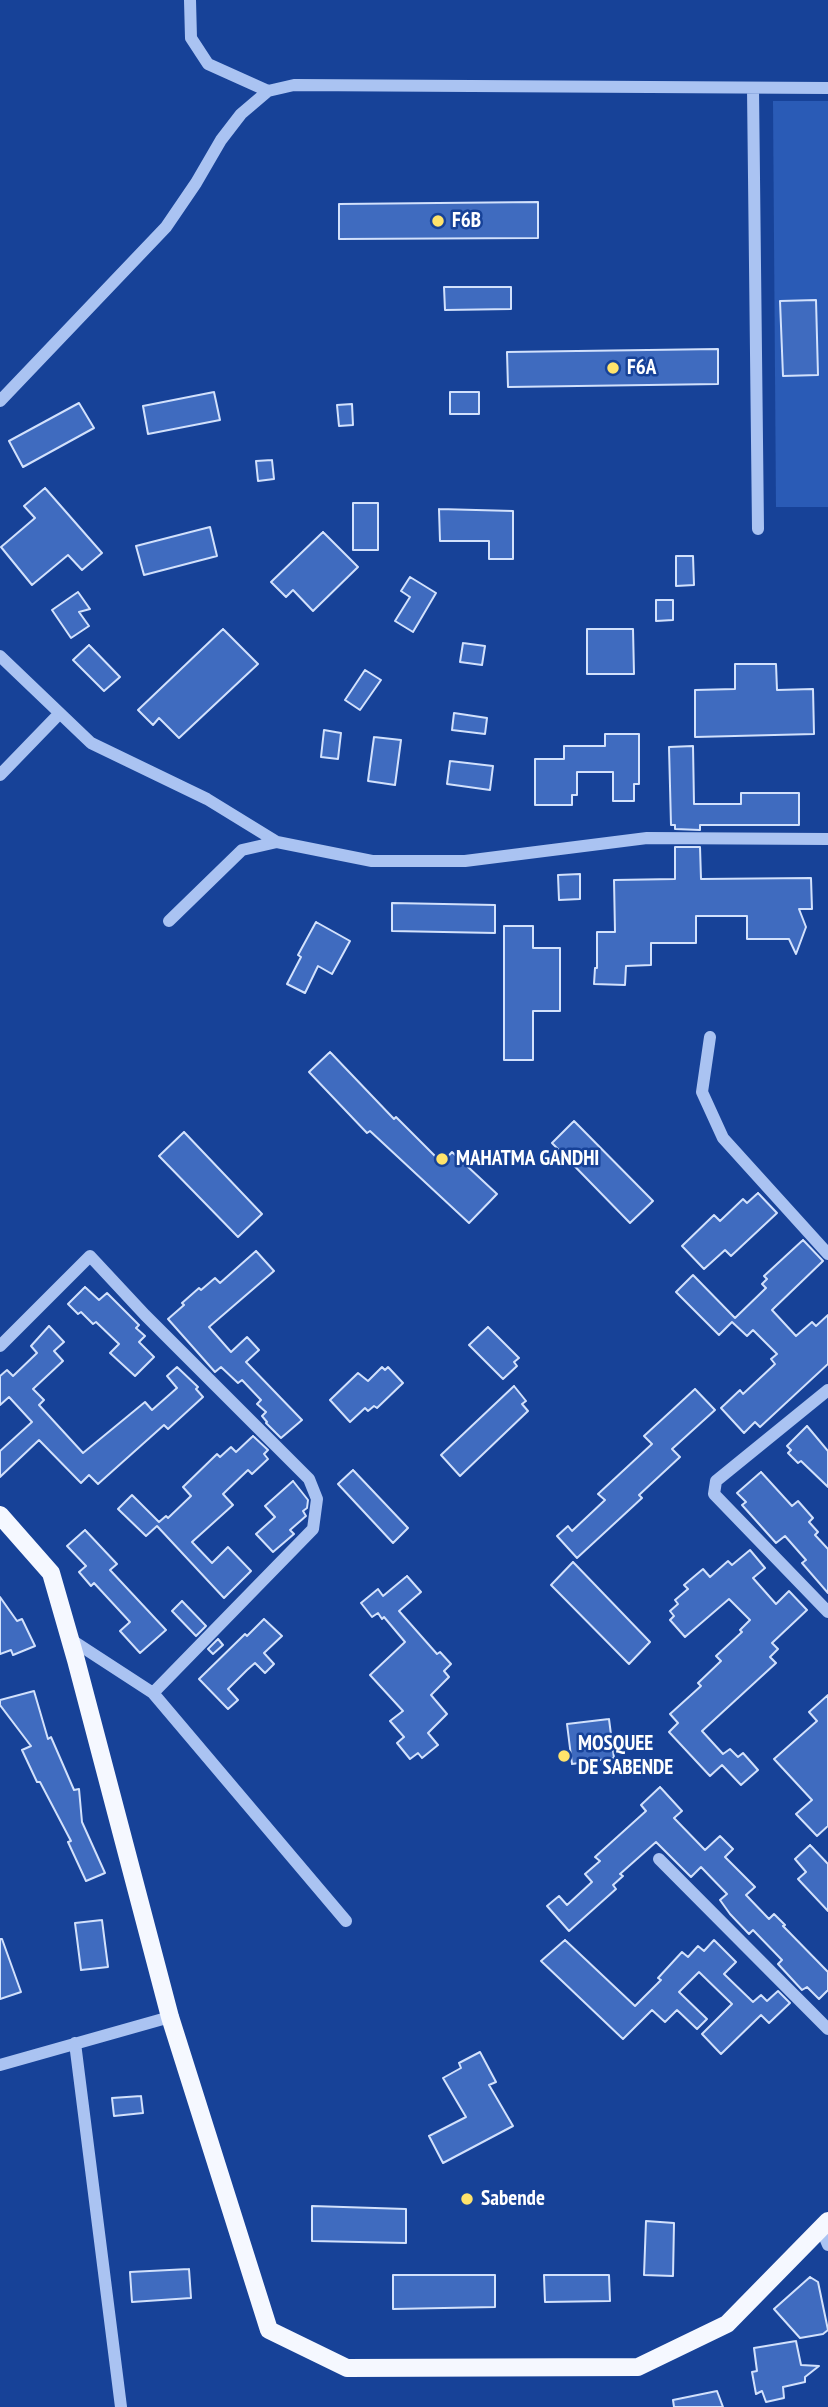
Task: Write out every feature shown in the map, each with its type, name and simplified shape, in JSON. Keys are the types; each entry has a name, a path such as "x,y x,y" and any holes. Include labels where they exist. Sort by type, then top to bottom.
{"main road":[{"path":"0,1515 51,1573 170,2017 269,2330 347,2368 638,2367 727,2324 826,2231"}],"street":[{"path":"191,0 191,38 208,64 268,91"},
{"path":"0,401 166,227 228,131 241,114 268,91 294,85 828,88"},
{"path":"753,89 758,529"},
{"path":"0,656 91,743 206,799 277,842 372,861 465,861 647,838 828,839"},
{"path":"0,775 59,714"},
{"path":"169,921 242,850 277,842"},
{"path":"710,1037 702,1093 723,1138 828,1254"},
{"path":"0,1346 90,1256 309,1479 317,1499 313,1529 153,1693"},
{"path":"828,1390 716,1481 714,1494 828,1612"},
{"path":"70,1639 153,1693 345,1921"},
{"path":"659,1859 828,2029"},
{"path":"0,2065 170,2017"},
{"path":"75,2043 121,2407"}],"shaded area":[{"path":"773,101 828,101 828,507 776,507"}],"building":[{"name":"F6B","path":"538,202 538,238 339,239 339,204"},
{"path":"444,287 511,287 511,309 445,310"},
{"path":"816,300 818,375 783,376 780,301"},
{"name":"F6A","path":"718,349 718,384 508,387 507,352"},
{"path":"214,392 220,420 148,434 143,406"},
{"path":"450,392 479,392 479,414 450,414"},
{"path":"79,403 94,428 23,467 9,441"},
{"path":"352,404 353,425 339,426 337,405"},
{"path":"272,460 274,479 258,481 256,461"},
{"path":"45,488 102,553 82,570 68,555 32,585 1,547 35,518 24,506"},
{"path":"353,503 378,503 378,550 353,550"},
{"path":"439,509 513,511 513,559 489,559 489,541 440,541"},
{"path":"210,527 217,556 144,575 136,546"},
{"path":"323,532 358,567 313,611 293,590 286,597 271,582"},
{"path":"676,556 693,556 694,585 676,586"},
{"path":"410,577 436,593 413,632 395,621 410,597 401,591"},
{"path":"78,592 90,609 79,612 89,626 71,638 52,610"},
{"path":"656,600 673,600 673,620 656,621"},
{"path":"223,629 258,664 179,738 159,718 153,725 138,710"},
{"path":"587,629 633,629 634,674 587,674"},
{"path":"463,643 485,646 482,665 460,662"},
{"path":"89,645 120,677 104,691 73,660"},
{"path":"735,664 776,664 777,690 813,689 814,734 695,737 695,690 735,689"},
{"path":"365,670 381,680 360,710 345,700"},
{"path":"454,713 487,718 485,734 452,730"},
{"path":"324,730 341,733 338,759 321,757"},
{"path":"605,734 639,734 639,784 634,784 634,801 613,801 613,772 577,772 577,795 572,795 572,805 535,805 535,759 564,759 564,746 605,746"},
{"path":"374,737 401,740 395,785 368,781"},
{"path":"693,746 694,804 741,804 741,793 799,793 799,825 700,825 700,830 675,829 675,825 671,825 669,747"},
{"path":"450,761 493,766 490,790 447,784"},
{"path":"675,847 700,847 701,879 811,878 812,909 799,909 806,927 796,954 789,939 747,939 747,916 696,916 696,943 651,943 651,965 626,966 625,985 594,984 597,932 615,932 614,880 675,879"},
{"path":"580,874 580,899 559,900 558,875"},
{"path":"392,903 495,905 495,933 392,931"},
{"path":"316,922 350,941 332,974 318,966 305,993 287,984 301,957 298,955"},
{"path":"504,926 533,926 533,948 560,948 560,1011 533,1011 533,1060 504,1060"},
{"path":"330,1052 394,1119 396,1117 442,1163 452,1152 497,1194 469,1223 370,1131 367,1133 309,1072"},
{"path":"574,1121 653,1201 630,1223 552,1143"},
{"path":"184,1132 262,1214 238,1237 159,1156"},
{"path":"758,1193 777,1213 731,1256 725,1250 704,1269 682,1246 714,1215 720,1221 743,1199 747,1203"},
{"path":"803,1240 823,1261 772,1310 796,1336 812,1322 816,1326 828,1315 828,1364 760,1427 755,1422 744,1433 721,1408 740,1390 743,1394 775,1364 771,1359 777,1354 753,1330 747,1336 732,1322 719,1335 676,1292 693,1275 735,1318 766,1288 762,1284 767,1279 764,1276"},
{"path":"256,1251 274,1271 209,1327 231,1352 247,1337 259,1350 246,1362 302,1420 281,1438 262,1416 266,1412 257,1404 261,1400 242,1380 238,1383 221,1367 215,1372 168,1319 199,1288 201,1290 215,1278 220,1283"},
{"path":"85,1287 99,1300 107,1293 139,1325 136,1328 145,1336 139,1342 154,1357 135,1376 110,1353 119,1344 96,1322 93,1324 68,1304"},
{"path":"49,1326 64,1342 54,1351 63,1361 33,1389 44,1400 39,1405 83,1453 145,1402 152,1410 177,1388 167,1376 177,1367 198,1387 196,1389 203,1397 168,1429 164,1425 98,1484 89,1475 81,1483 39,1440 0,1477 0,1451 32,1422 9,1397 0,1405 0,1376 7,1370 13,1376 37,1353 31,1346"},
{"path":"488,1327 519,1358 514,1362 517,1366 503,1379 469,1345"},
{"path":"382,1367 385,1370 388,1367 403,1383 377,1408 374,1406 368,1411 365,1408 350,1422 330,1400 358,1373 368,1381"},
{"path":"514,1386 526,1401 522,1404 528,1411 460,1476 441,1455"},
{"path":"695,1389 715,1410 672,1449 680,1457 639,1495 642,1498 577,1558 557,1536 568,1526 572,1531 605,1500 598,1494 652,1444 644,1436"},
{"path":"807,1426 828,1451 828,1487 801,1461 798,1463 788,1453 791,1450 787,1446"},
{"path":"253,1436 268,1450 264,1454 268,1459 252,1474 248,1470 223,1494 233,1505 192,1542 212,1563 228,1547 251,1571 224,1598 157,1526 146,1536 118,1509 132,1495 159,1522 166,1516 168,1518 191,1496 183,1487 217,1454 220,1457 231,1447 236,1452"},
{"path":"353,1470 408,1528 393,1543 338,1484"},
{"path":"761,1472 792,1506 798,1501 813,1518 809,1522 818,1532 815,1535 828,1549 828,1593 802,1563 806,1560 785,1536 776,1543 742,1505 746,1502 737,1493"},
{"path":"293,1481 308,1500 307,1508 303,1511 306,1516 290,1530 294,1534 273,1552 256,1534 275,1517 265,1506"},
{"path":"85,1530 117,1564 110,1570 166,1630 140,1653 120,1631 130,1622 94,1583 91,1586 79,1572 86,1566 67,1546"},
{"path":"750,1550 765,1568 753,1578 776,1604 789,1591 807,1610 772,1643 778,1649 770,1657 776,1663 702,1731 723,1754 730,1749 738,1757 743,1753 758,1770 741,1785 722,1765 710,1776 669,1732 678,1723 670,1714 701,1686 698,1683 721,1661 716,1656 742,1632 740,1630 750,1620 729,1599 685,1637 670,1620 674,1616 670,1611 678,1604 675,1600 688,1589 684,1585 703,1569 710,1577 728,1561 732,1565"},
{"path":"573,1562 650,1642 629,1664 551,1585"},
{"path":"407,1576 421,1592 399,1611 437,1654 440,1652 451,1664 444,1671 449,1677 431,1695 447,1714 428,1733 438,1745 422,1758 418,1753 410,1759 397,1743 404,1737 390,1721 403,1711 370,1675 405,1642 384,1617 382,1619 378,1613 372,1617 361,1603 378,1589 383,1596"},
{"path":"0,1597 17,1621 22,1619 35,1646 13,1655 11,1650 0,1654"},
{"path":"182,1601 206,1626 196,1636 172,1611"},
{"path":"264,1619 282,1636 264,1653 274,1664 265,1673 255,1663 247,1670 228,1689 238,1700 228,1709 199,1679"},
{"path":"218,1639 223,1645 213,1654 208,1649"},
{"path":"34,1691 48,1739 51,1737 74,1790 79,1789 82,1822 105,1873 86,1881 68,1842 71,1841 22,1750 31,1746 0,1705 0,1700"},
{"path":"828,1695 828,1826 817,1836 796,1814 812,1800 774,1759 817,1721 809,1712"},
{"path":"609,1719 614,1758 572,1764 567,1724"},
{"path":"660,1787 682,1811 674,1818 705,1850 720,1836 733,1849 725,1857 755,1887 746,1895 769,1919 774,1914 828,1972 828,1990 819,1999 807,1987 802,1990 778,1964 782,1960 753,1930 749,1934 730,1914 720,1900 727,1894 701,1867 691,1877 656,1842 620,1874 623,1876 613,1885 616,1889 569,1931 547,1906 559,1896 567,1905 592,1882 585,1874 600,1861 595,1857 646,1811 641,1805"},
{"path":"810,1845 828,1864 828,1911 798,1879 806,1872 795,1859"},
{"path":"102,1920 108,1967 81,1970 75,1923"},
{"path":"0,1939 21,1992 0,1999"},
{"path":"565,1940 635,2006 661,1980 658,1978 682,1952 688,1957 698,1946 704,1951 714,1940 736,1962 724,1974 753,2002 761,1995 767,2001 778,1991 790,2003 769,2023 761,2015 721,2054 702,2034 732,2004 699,1972 679,1992 707,2019 697,2029 677,2010 665,2022 652,2010 623,2039 541,1961"},
{"path":"480,2052 496,2082 489,2085 513,2126 443,2163 429,2136 466,2117 443,2078 461,2068 459,2063"},
{"path":"141,2096 143,2113 114,2116 112,2098"},
{"path":"312,2206 406,2209 406,2243 312,2241"},
{"path":"646,2221 674,2223 673,2276 644,2275"},
{"path":"189,2269 191,2298 132,2302 130,2272"},
{"path":"393,2275 495,2275 495,2307 393,2309"},
{"path":"544,2275 609,2275 610,2301 545,2302"},
{"path":"810,2277 818,2282 828,2330 823,2334 800,2338 774,2309"},
{"path":"796,2341 801,2365 819,2366 805,2377 805,2382 783,2387 784,2398 766,2402 762,2391 756,2394 752,2372 757,2371 754,2348"},
{"path":"717,2391 723,2407 674,2407 673,2400"}],"place":[{"name":"F6B","path":"438,221"},
{"name":"F6A","path":"613,368"},
{"name":"MAHATMA GANDHI","path":"442,1159"},
{"name":"MOSQUEE DE SABENDE","path":"564,1756"},
{"name":"Sabende","path":"467,2199"}]}
